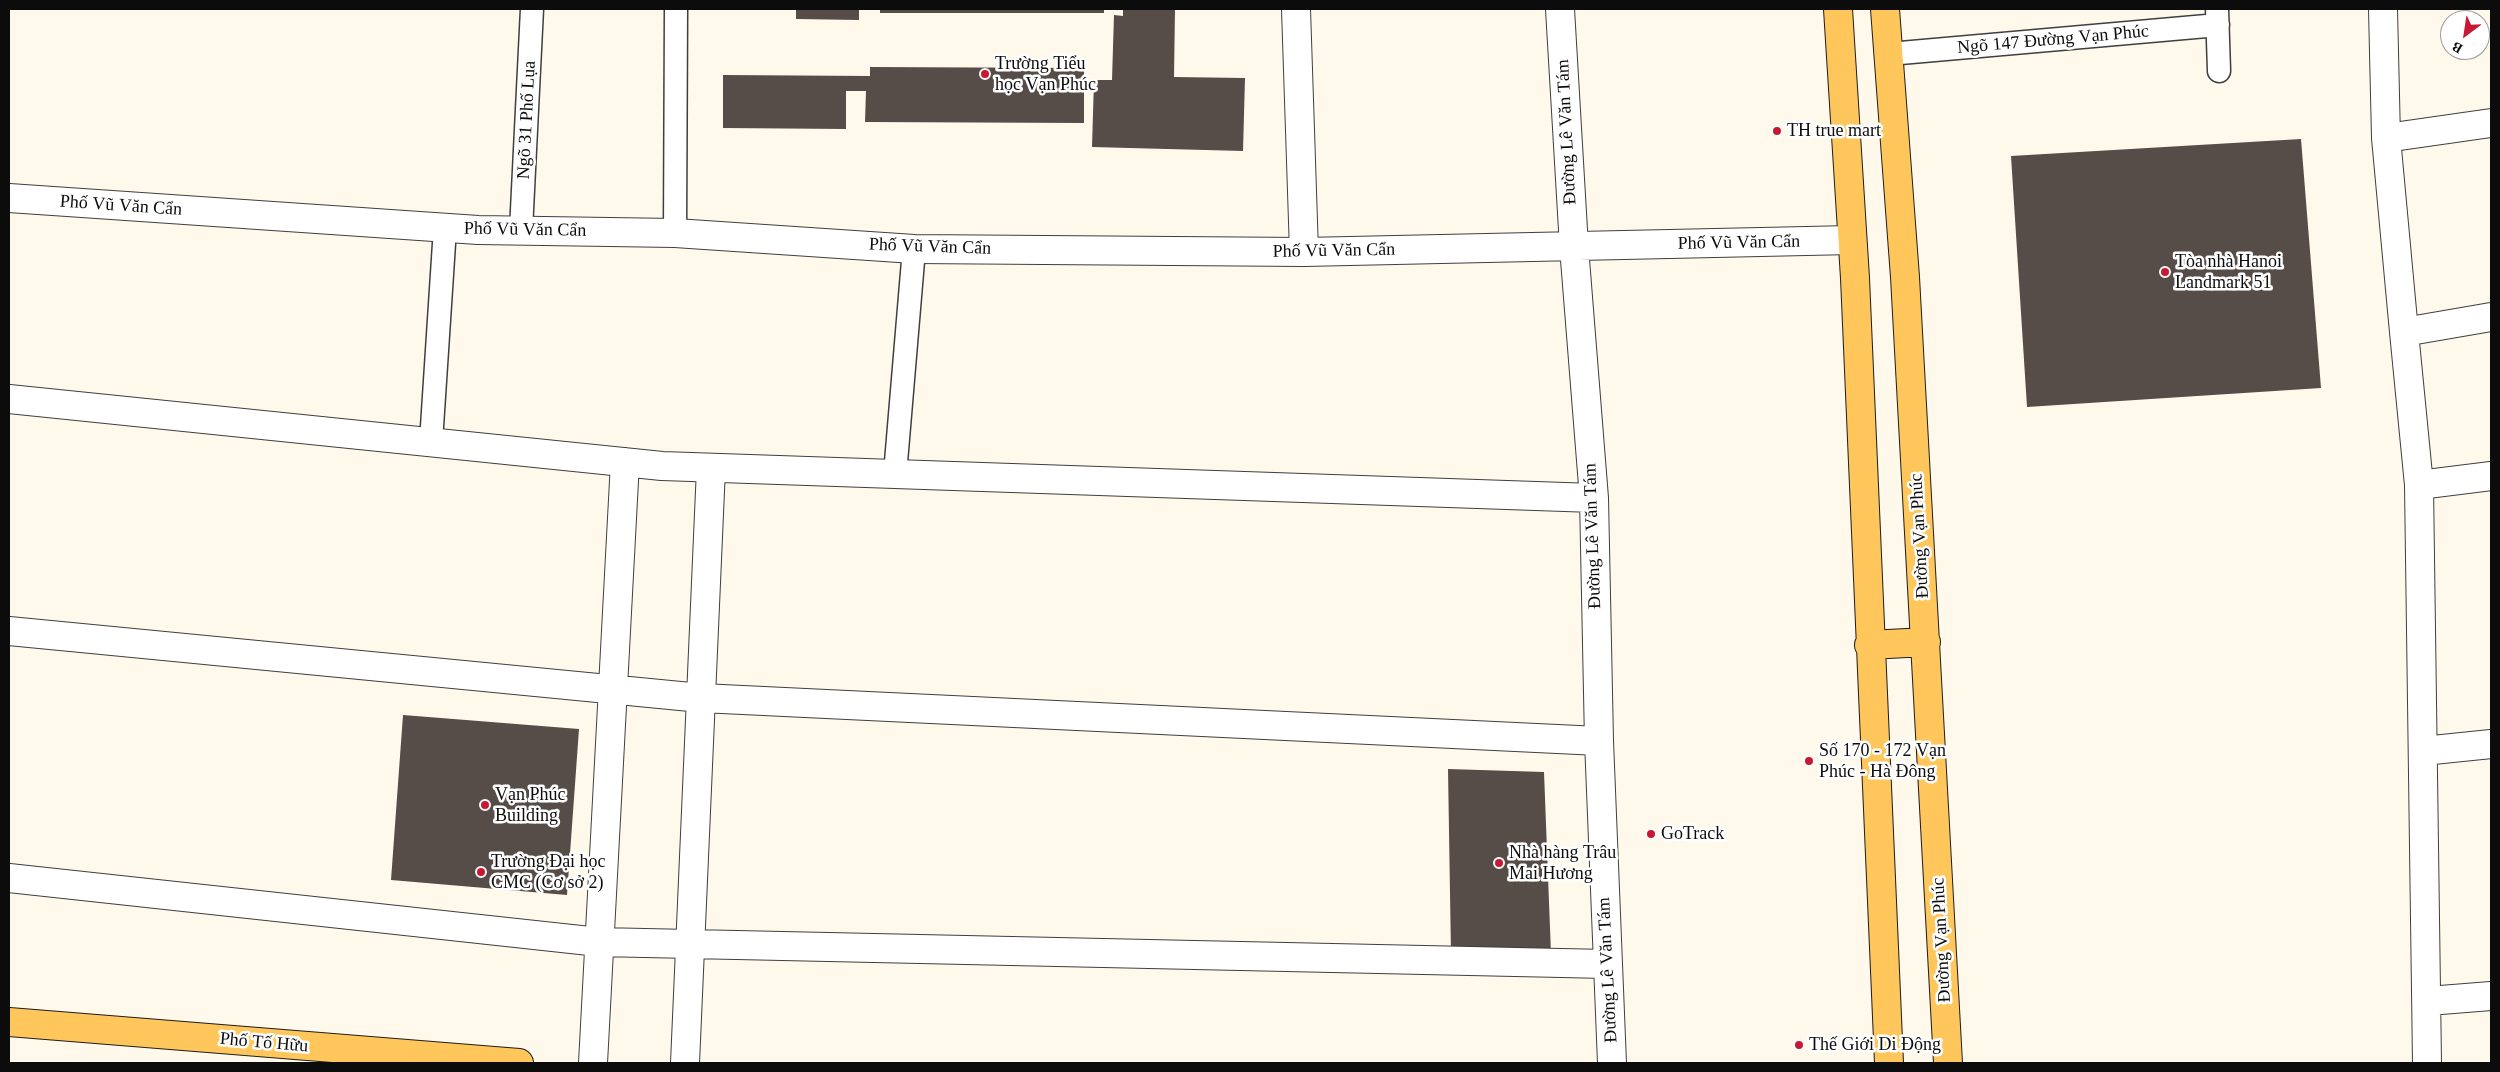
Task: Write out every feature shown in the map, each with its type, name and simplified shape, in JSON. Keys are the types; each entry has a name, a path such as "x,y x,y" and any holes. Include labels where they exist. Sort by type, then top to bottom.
{"main road":[{"path":"1838,9 1852,240 1889,1063"},
{"name":"Đường Vạn Phúc","path":"1885,9 1905,277 1948,1063"},
{"path":"1869,645 1926,642"},
{"name":"Phố Tố Hữu","path":"9,1022 519,1063"}],"street":[{"path":"1296,9 1304,252"},
{"name":"Đường Lê Văn Tám","path":"1560,9 1574,247 1594,498 1598,741 1612,1063"},
{"path":"2382,9 2386,138 2419,485 2428,1001 2427,1063"},
{"path":"2386,138 2491,123"},
{"name":"Phố Vũ Văn Cẩn","path":"9,198 445,228 675,233 914,249 1304,252 1852,240"},
{"path":"2404,332 2491,316"},
{"path":"9,399 625,462 711,468 1594,498"},
{"path":"593,1063 625,462"},
{"path":"685,1063 711,468"},
{"path":"2419,485 2491,476"},
{"path":"9,631 613,691 701,698 1598,741"},
{"path":"2423,751 2491,744"},
{"path":"9,878 599,942 1607,964"},
{"path":"2428,1001 2491,996"}],"lane":[{"name":"Ngõ 31 Phố Lụa","path":"521,230 532,9"},
{"path":"675,233 676,9"},
{"path":"2218,17 2219,71"},
{"name":"Ngõ 147 Đường Vạn Phúc","path":"1889,54 2218,17"},
{"path":"431,442 445,228"},
{"path":"895,474 914,249"}],"building":[{"path":"796,9 859,9 859,20 796,19"},
{"path":"880,9 1104,9 1104,13 880,13"},
{"path":"1123,9 1175,9 1174,77 1245,78 1243,151 1092,147 1094,80 1112,80 1114,15 1123,16"},
{"path":"870,67 1084,68 1084,123 865,122 866,91 846,91 846,129 723,128 723,75 870,76"},
{"name":"Tòa nhà Hanoi Landmark 51","path":"2301,139 2321,388 2027,407 2011,156"},
{"name":"Vạn Phúc Building","path":"403,715 579,729 567,895 391,880"},
{"name":"Nhà hàng Trâu Mai Hương","path":"1448,769 1544,772 1551,954 1451,954"}],"place":[{"name":"Trường Tiểu học Vạn Phúc","path":"985,74"},
{"name":"TH true mart","path":"1777,131"},
{"name":"Tòa nhà Hanoi Landmark 51","path":"2165,272"},
{"name":"Số 170 - 172 Vạn Phúc - Hà Đông","path":"1809,761"},
{"name":"Vạn Phúc Building","path":"485,805"},
{"name":"GoTrack","path":"1651,834"},
{"name":"Nhà hàng Trâu Mai Hương","path":"1499,863"},
{"name":"Trường Đại học CMC (Cơ sở 2)","path":"481,872"},
{"name":"Thế Giới Di Động","path":"1799,1045"}]}
